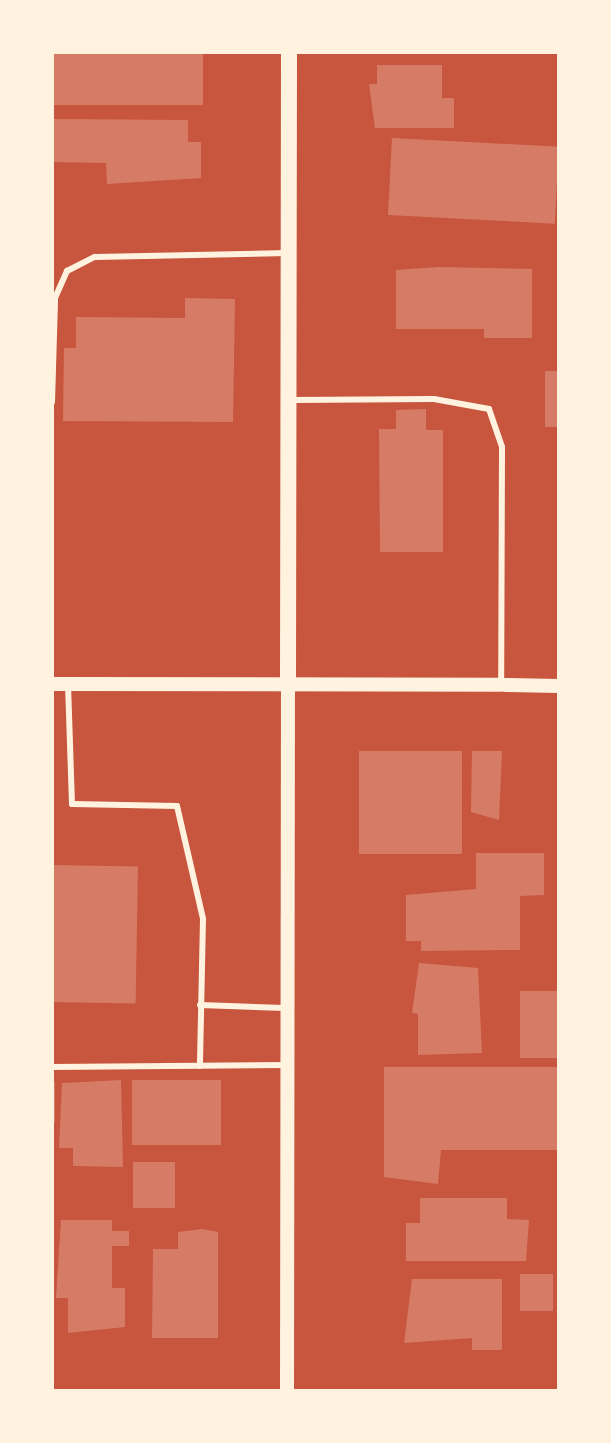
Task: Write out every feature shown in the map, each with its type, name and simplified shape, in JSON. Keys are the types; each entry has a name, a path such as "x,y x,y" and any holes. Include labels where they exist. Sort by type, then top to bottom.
{"main road":[{"path":"288,684 289,52"}],"street":[{"path":"52,684 559,686"},
{"path":"287,1391 285,1008 288,684"}],"lane":[{"path":"52,402 55,298 67,271 95,257 288,253"},
{"path":"288,400 434,399 489,409 502,447 503,685"},
{"path":"68,684 72,804 177,806 203,919 200,1066"},
{"path":"200,1005 285,1008"},
{"path":"52,1067 285,1065"}],"building":[{"path":"52,52 203,52 203,105 52,105"},
{"path":"377,65 442,65 442,98 454,98 454,128 375,128 369,84 377,84"},
{"path":"52,119 188,120 188,142 201,142 201,178 107,184 106,163 52,162"},
{"path":"392,138 559,147 555,224 388,215"},
{"path":"439,267 532,269 532,338 484,338 484,329 396,329 396,270"},
{"path":"185,298 235,299 233,422 63,421 64,348 76,348 76,317 185,318"},
{"path":"545,371 559,371 559,427 545,427"},
{"path":"426,409 426,430 443,430 443,552 380,552 379,429 396,429 396,410"},
{"path":"359,751 462,751 462,854 359,854"},
{"path":"472,751 502,751 499,820 471,812"},
{"path":"476,853 544,853 544,895 520,896 520,950 421,951 421,941 406,941 406,895 476,889"},
{"path":"52,865 138,867 136,1003 52,1002"},
{"path":"419,963 478,968 482,1053 418,1055 418,1014 412,1013"},
{"path":"520,991 559,991 559,1058 520,1058"},
{"path":"384,1067 559,1067 559,1150 441,1150 438,1184 384,1177"},
{"path":"121,1080 123,1167 73,1166 73,1148 59,1148 62,1083"},
{"path":"132,1080 221,1080 221,1145 132,1145"},
{"path":"52,1082 55,1082 55,1123 52,1123"},
{"path":"133,1162 175,1162 175,1208 133,1208"},
{"path":"420,1198 507,1198 507,1219 529,1220 526,1261 406,1261 406,1223 420,1223"},
{"path":"61,1220 112,1220 112,1231 129,1231 129,1246 112,1246 112,1288 125,1288 125,1327 68,1333 68,1298 56,1298"},
{"path":"202,1229 218,1232 218,1338 152,1338 153,1249 178,1249 178,1232"},
{"path":"520,1274 553,1274 553,1311 520,1311"},
{"path":"412,1279 502,1279 502,1350 472,1350 472,1338 404,1343"}]}
